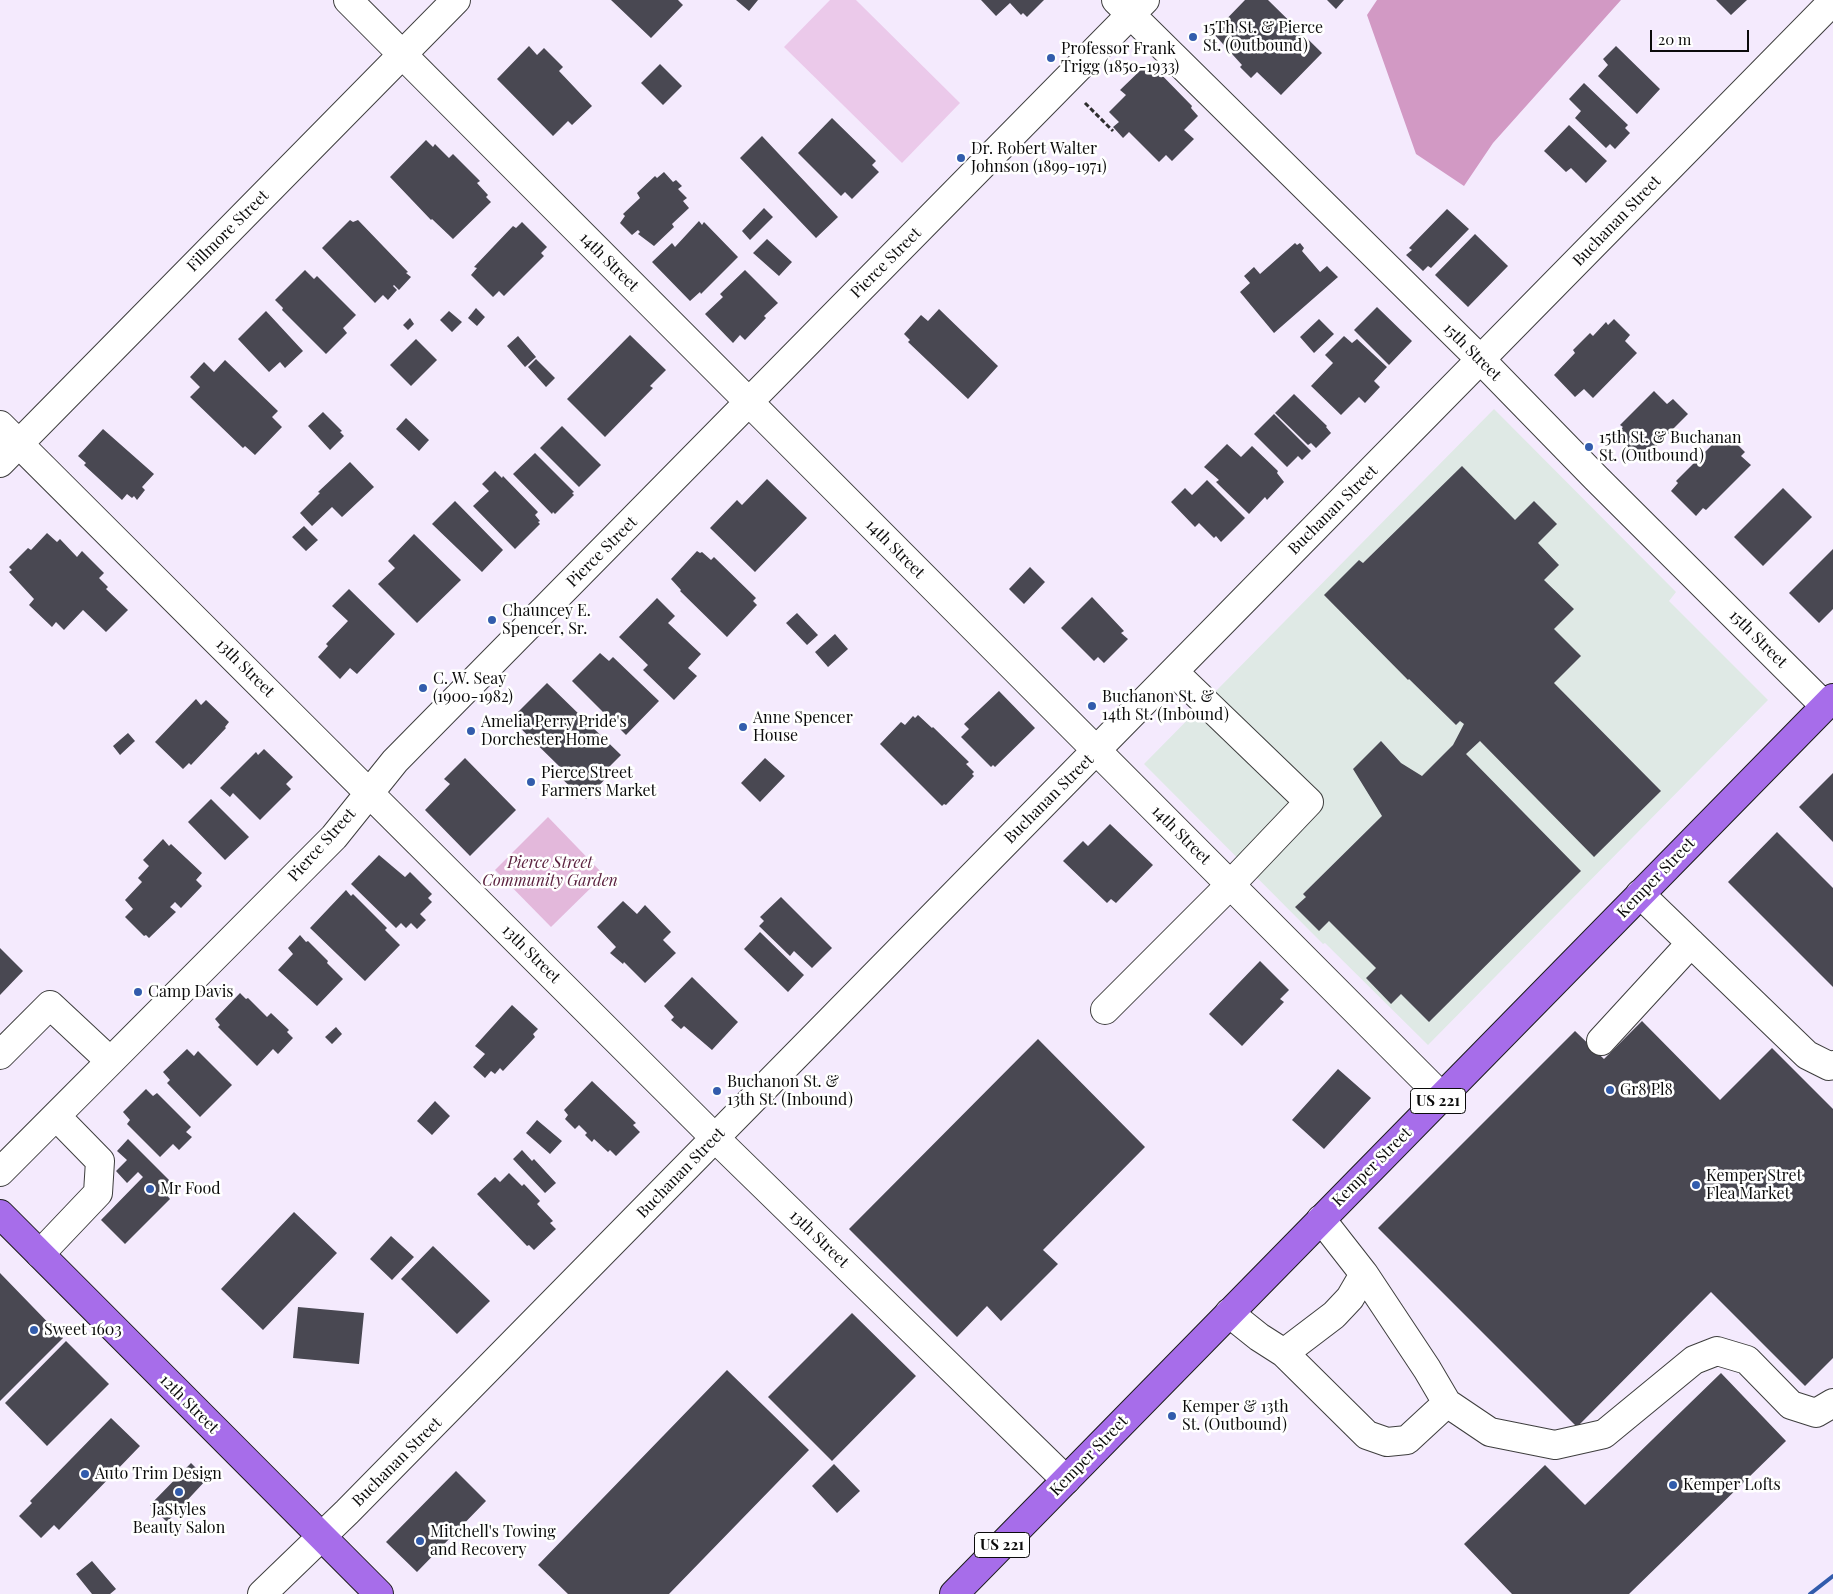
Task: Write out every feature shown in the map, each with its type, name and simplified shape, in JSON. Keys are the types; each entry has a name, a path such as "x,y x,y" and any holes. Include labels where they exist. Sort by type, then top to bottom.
{"main road":[{"name":"Kemper Street","path":"954,1594 1829,702"},
{"name":"12th Street","path":"0,1214 379,1594"}],"street":[{"name":"14th Street","path":"348,0 1442,1097"},
{"name":"Fillmore Street","path":"0,463 9,434 456,0"},
{"name":"Buchanan Street","path":"262,1594 322,1537 1833,0"},
{"name":"15th Street","path":"1130,5 1596,478 1829,702"},
{"name":"Pierce Street","path":"0,1172 334,837 395,761 749,403 1130,5"},
{"name":"13th Street","path":"9,434 715,1138 1066,1480"},
{"path":"1105,1010 1230,885 1309,802 1174,672"},
{"path":"1640,894 1807,1055 1828,1066 1833,1065"},
{"path":"1601,1041 1691,943"},
{"path":"0,1055 50,1005 110,1061"},
{"path":"40,1254 98,1193 100,1161 56,1116"},
{"path":"1322,1219 1364,1274 1427,1369 1447,1403 1490,1432 1555,1445 1604,1434 1694,1360 1717,1351 1748,1360 1791,1405 1816,1413 1833,1403"},
{"path":"1284,1353 1334,1315 1350,1298 1364,1274"},
{"path":"1229,1313 1259,1337 1284,1353 1367,1435 1387,1442 1407,1440 1447,1403"}],"path":[{"path":"1082,100 1113,131"}],"shaded area":[{"path":"830,0 856,0 960,103 902,163 784,47"},
{"path":"1377,0 1621,0 1493,143 1464,186 1416,154 1367,15"},
{"path":"1494,409 1676,592 1669,601 1768,700 1428,1045 1325,943 1323,944 1144,764"}],"green space":[{"name":"Pierce Street Community Garden","path":"548,817 604,875 551,927 495,870"}],"building":[{"path":"611,0 678,0 683,5 651,38"},
{"path":"736,0 758,0 749,11"},
{"path":"981,0 1044,0 1027,17 1023,13 1021,15 1010,3 996,16"},
{"path":"1245,0 1268,0 1322,53 1281,95 1257,72 1251,78 1240,67 1242,65 1213,33"},
{"path":"1327,0 1344,0 1336,9"},
{"path":"1716,0 1747,0 1731,15"},
{"path":"529,46 537,55 544,48 563,67 559,71 592,106 572,125 568,121 553,136 497,79"},
{"path":"1616,46 1660,89 1637,114 1598,76 1608,65 1603,59"},
{"path":"1149,62 1192,106 1191,108 1198,116 1184,130 1194,139 1172,161 1166,155 1159,162 1129,132 1123,138 1113,127 1119,122 1109,112 1126,95 1120,90"},
{"path":"660,64 682,86 663,105 641,83"},
{"path":"1584,83 1628,125 1625,128 1630,133 1615,149 1610,144 1606,148 1575,118 1581,111 1569,99"},
{"path":"832,118 876,161 872,165 879,172 852,199 845,192 841,196 798,153"},
{"path":"1569,125 1607,161 1586,183 1571,168 1566,172 1544,151"},
{"path":"762,136 838,217 816,238 740,158"},
{"path":"426,140 433,147 435,144 449,158 453,154 480,181 477,183 488,195 486,197 491,202 453,239 431,220 390,177"},
{"path":"664,172 673,182 676,180 682,186 678,189 687,198 683,201 689,208 672,224 674,227 654,246 638,234 640,232 638,230 632,235 620,223 625,216 623,214 640,198 637,193 655,176 657,178"},
{"path":"764,208 773,217 750,240 742,231"},
{"path":"1447,209 1469,229 1431,268 1428,266 1423,271 1406,255 1412,250 1409,248"},
{"path":"350,220 353,222 358,220 411,277 399,290 393,286 397,290 388,300 383,295 375,303 322,248"},
{"path":"699,221 702,225 704,222 738,257 701,294 700,292 690,301 652,262 672,243 675,247"},
{"path":"522,222 547,247 541,253 544,256 504,296 499,291 493,297 471,275 477,268 474,267 513,226 516,228"},
{"path":"1475,234 1508,266 1468,307 1435,275"},
{"path":"767,239 792,262 779,276 753,253"},
{"path":"1295,243 1297,245 1300,243 1304,248 1302,251 1320,272 1327,266 1338,277 1274,333 1240,292 1250,283 1244,276 1254,267 1260,274"},
{"path":"305,270 314,279 317,276 356,315 343,328 347,333 326,354 282,310 283,308 275,300"},
{"path":"745,270 778,303 764,316 766,318 745,340 740,335 733,343 705,314 723,297 720,294"},
{"path":"1377,307 1412,341 1389,365 1354,330"},
{"path":"476,308 485,317 477,326 468,318"},
{"path":"939,309 998,366 968,399 908,342 910,340 904,334 921,315 928,321"},
{"path":"266,311 303,351 285,368 280,362 269,372 238,339"},
{"path":"449,311 462,322 452,332 440,320"},
{"path":"410,318 414,324 408,330 403,325"},
{"path":"1319,319 1334,334 1314,353 1300,337"},
{"path":"1614,319 1630,335 1625,341 1637,353 1593,398 1584,389 1575,397 1554,375 1575,353 1573,350 1590,333 1593,336 1606,322 1608,325"},
{"path":"630,335 666,370 650,386 653,388 605,437 567,399"},
{"path":"518,336 536,357 525,367 507,346"},
{"path":"1344,336 1352,343 1357,339 1387,367 1374,381 1380,387 1365,403 1359,397 1341,415 1311,386 1333,363 1325,355"},
{"path":"416,339 437,360 411,386 390,365"},
{"path":"536,359 555,378 546,387 528,367"},
{"path":"225,360 278,411 272,417 282,427 255,455 245,446 243,448 190,397 200,387 190,377 204,362 214,372"},
{"path":"1654,391 1667,404 1673,399 1688,414 1649,453 1646,450 1638,458 1614,435 1623,427 1620,425"},
{"path":"1294,394 1327,426 1331,433 1316,448 1311,443 1308,445 1275,413"},
{"path":"323,412 342,431 340,432 344,436 330,450 308,426"},
{"path":"1274,414 1311,451 1302,460 1298,456 1287,467 1254,434"},
{"path":"406,418 429,440 419,451 396,429"},
{"path":"562,426 601,465 579,487 540,448"},
{"path":"103,429 154,474 142,487 145,490 137,500 134,496 132,498 127,494 122,500 84,465 86,463 78,456"},
{"path":"1721,436 1728,443 1732,439 1745,452 1741,456 1751,465 1706,510 1703,508 1696,516 1671,491 1678,483 1676,481"},
{"path":"1227,444 1241,457 1252,446 1278,471 1277,473 1284,482 1267,500 1265,497 1249,514 1216,482 1219,480 1204,467"},
{"path":"535,453 574,492 572,493 574,495 555,514 553,512 552,514 513,474"},
{"path":"350,462 374,487 342,517 332,507 312,526 300,513 320,493 318,492"},
{"path":"1462,466 1515,520 1534,501 1557,524 1538,543 1559,565 1544,580 1574,609 1554,629 1581,656 1554,683 1661,791 1594,857 1480,741 1466,754 1581,871 1429,1022 1401,994 1391,1004 1366,978 1376,968 1329,921 1319,931 1295,907 1306,897 1303,894 1382,816 1353,769 1381,741 1401,763 1422,776 1453,745 1464,724 1460,721 1456,725 1408,680 1324,595 1359,560 1363,563"},
{"path":"495,471 502,478 503,476 538,512 535,515 540,524 515,549 473,506 489,491 482,484"},
{"path":"767,479 807,518 755,572 710,528 737,500 742,505"},
{"path":"1207,480 1245,518 1221,542 1216,536 1214,538 1199,523 1195,527 1171,502 1185,488 1192,495"},
{"path":"1783,488 1812,517 1763,566 1734,537"},
{"path":"455,501 503,550 482,572 432,524"},
{"path":"304,526 318,540 306,551 292,537"},
{"path":"47,533 57,542 60,539 77,557 82,551 104,573 99,578 108,587 106,589 128,610 106,632 83,610 64,630 56,622 52,627 29,605 34,599 9,572 12,570 9,567 28,548 31,550"},
{"path":"414,534 461,580 417,623 378,584 395,568 388,561"},
{"path":"1833,549 1833,609 1819,623 1789,593"},
{"path":"697,551 702,552 711,560 714,557 756,598 753,601 757,605 727,637 680,591 671,579"},
{"path":"1030,567 1045,582 1024,604 1009,589"},
{"path":"349,589 395,634 357,674 350,668 340,679 318,657 328,646 326,644 348,621 332,606"},
{"path":"1092,597 1124,631 1121,633 1128,639 1104,663 1098,657 1094,661 1061,628"},
{"path":"657,598 675,616 668,623 701,654 688,668 697,676 674,700 643,670 648,665 619,637"},
{"path":"797,613 818,635 807,645 786,623"},
{"path":"835,634 848,649 828,667 815,652"},
{"path":"600,653 609,661 613,657 659,701 626,735 572,681"},
{"path":"547,683 621,755 608,768 612,772 586,799 582,794 580,796 557,774 562,769 511,719"},
{"path":"999,691 1035,728 995,767 993,765 991,767 961,737 969,729 964,724"},
{"path":"196,699 201,705 206,700 229,722 226,728 191,765 189,763 183,769 155,742"},
{"path":"918,715 969,762 966,764 974,772 972,774 974,776 946,805 942,806 880,744 901,722 905,725 913,716 915,718"},
{"path":"128,733 135,741 120,755 113,746"},
{"path":"264,749 293,777 286,784 291,789 260,820 233,793 230,797 220,788 256,752 258,755"},
{"path":"465,758 516,810 470,856 425,810 450,784 444,779"},
{"path":"765,758 785,776 760,802 741,783"},
{"path":"1833,773 1833,842 1799,807"},
{"path":"211,799 249,837 225,860 188,822"},
{"path":"1110,824 1153,865 1116,903 1111,899 1107,903 1063,861 1083,841 1088,846"},
{"path":"1777,832 1833,888 1833,987 1728,882"},
{"path":"163,839 202,873 196,880 202,886 181,908 175,902 170,907 176,912 149,938 146,935 144,936 125,917 133,909 125,900 142,882 138,878 149,866 143,860"},
{"path":"379,855 405,877 410,872 432,894 428,898 432,902 420,914 426,920 417,929 411,923 406,928 401,923 396,928 351,884"},
{"path":"346,890 351,896 353,894 387,928 385,930 400,945 365,981 310,928"},
{"path":"781,897 832,948 812,968 794,951 790,956 759,926 764,921 760,917"},
{"path":"623,901 637,914 645,905 671,932 663,940 676,953 645,983 624,962 623,964 610,953 616,947 597,927"},
{"path":"760,932 804,975 788,992 744,949"},
{"path":"300,935 328,961 327,963 343,979 317,1006 278,970 293,954 288,948"},
{"path":"0,948 23,971 0,995"},
{"path":"1260,961 1289,990 1280,999 1284,1002 1242,1046 1209,1014"},
{"path":"692,977 738,1022 712,1050 684,1026 681,1029 671,1020 674,1017 664,1006"},
{"path":"240,993 246,999 248,998 267,1017 271,1013 289,1030 287,1032 293,1038 278,1054 273,1049 257,1066 218,1027 220,1025 215,1019"},
{"path":"512,1005 538,1029 533,1034 535,1037 503,1071 500,1068 495,1074 491,1071 485,1078 473,1067 485,1054 475,1046"},
{"path":"1642,1021 1720,1100 1772,1048 1833,1109 1833,1358 1805,1386 1711,1292 1577,1427 1378,1228 1575,1031 1604,1059"},
{"path":"336,1027 342,1034 332,1044 325,1037"},
{"path":"1038,1039 1145,1147 1043,1250 1058,1264 1001,1321 987,1306 957,1337 849,1229"},
{"path":"187,1049 194,1056 198,1051 232,1085 200,1117 167,1083 170,1080 163,1072"},
{"path":"1338,1069 1371,1098 1324,1149 1292,1120"},
{"path":"592,1081 636,1123 633,1125 640,1132 616,1156 610,1150 608,1152 594,1139 592,1142 579,1125 575,1129 565,1119 568,1115 564,1110"},
{"path":"146,1089 153,1096 157,1093 191,1127 186,1132 192,1137 179,1150 173,1144 160,1157 127,1124 130,1120 123,1112"},
{"path":"435,1101 450,1116 432,1135 417,1121"},
{"path":"537,1120 562,1141 550,1154 526,1133"},
{"name":"Mr Food","path":"128,1139 173,1184 165,1193 170,1199 125,1244 101,1220 143,1177 138,1172 127,1183 116,1171 127,1160 117,1151"},
{"path":"522,1150 532,1161 534,1159 556,1183 545,1193 513,1159"},
{"path":"509,1173 522,1186 524,1184 540,1201 537,1204 553,1221 550,1223 556,1229 534,1250 529,1245 527,1246 477,1194 495,1177 500,1182"},
{"path":"294,1212 337,1253 263,1330 221,1289"},
{"path":"391,1236 414,1257 392,1280 370,1259"},
{"path":"433,1246 490,1301 457,1334 401,1279"},
{"path":"0,1273 63,1338 0,1401"},
{"path":"298,1307 364,1313 359,1364 293,1358"},
{"path":"852,1313 916,1376 832,1461 768,1397"},
{"path":"66,1341 109,1384 47,1446 5,1403"},
{"path":"727,1370 809,1450 669,1594 568,1594 538,1565"},
{"name":"Kemper Lofts","path":"1721,1373 1786,1441 1629,1594 1512,1594 1464,1544 1545,1465 1585,1505"},
{"name":"Auto Trim Design","path":"111,1418 140,1446 59,1530 54,1525 41,1538 19,1516 32,1503 30,1501"},
{"name":"JaStyles Beauty Salon","path":"191,1463 207,1479 167,1522 150,1505"},
{"path":"834,1464 860,1491 837,1513 812,1486"},
{"path":"456,1471 486,1501 417,1572 386,1542"},
{"path":"92,1561 116,1589 110,1594 92,1594 76,1574"}],"railway":[{"path":"1810,1594 1833,1576"}],"place":[{"name":"15Th St. & Pierce St. (Outbound)","path":"1193,37"},
{"name":"Professor Frank Trigg (1850-1933)","path":"1051,58"},
{"name":"Dr. Robert Walter Johnson (1899-1971)","path":"961,158"},
{"name":"15th St. & Buchanan St. (Outbound)","path":"1589,447"},
{"name":"Chauncey E. Spencer, Sr.","path":"492,620"},
{"name":"C. W. Seay (1900-1982)","path":"423,688"},
{"name":"Buchanon St. & 14th St. (Inbound)","path":"1092,706"},
{"name":"Anne Spencer House","path":"743,727"},
{"name":"Amelia Perry Pride's Dorchester Home","path":"471,731"},
{"name":"Pierce Street Farmers Market","path":"531,782"},
{"name":"Camp Davis","path":"138,992"},
{"name":"Gr8 Pl8","path":"1610,1090"},
{"name":"Buchanon St. & 13th St. (Inbound)","path":"717,1091"},
{"name":"Kemper Stret Flea Market","path":"1696,1185"},
{"name":"Mr Food","path":"150,1189"},
{"name":"Sweet 1603","path":"34,1330"},
{"name":"Kemper & 13th St. (Outbound)","path":"1172,1416"},
{"name":"Auto Trim Design","path":"85,1474"},
{"name":"Kemper Lofts","path":"1673,1485"},
{"name":"JaStyles Beauty Salon","path":"179,1492"},
{"name":"Mitchell's Towing and Recovery","path":"420,1541"}]}
